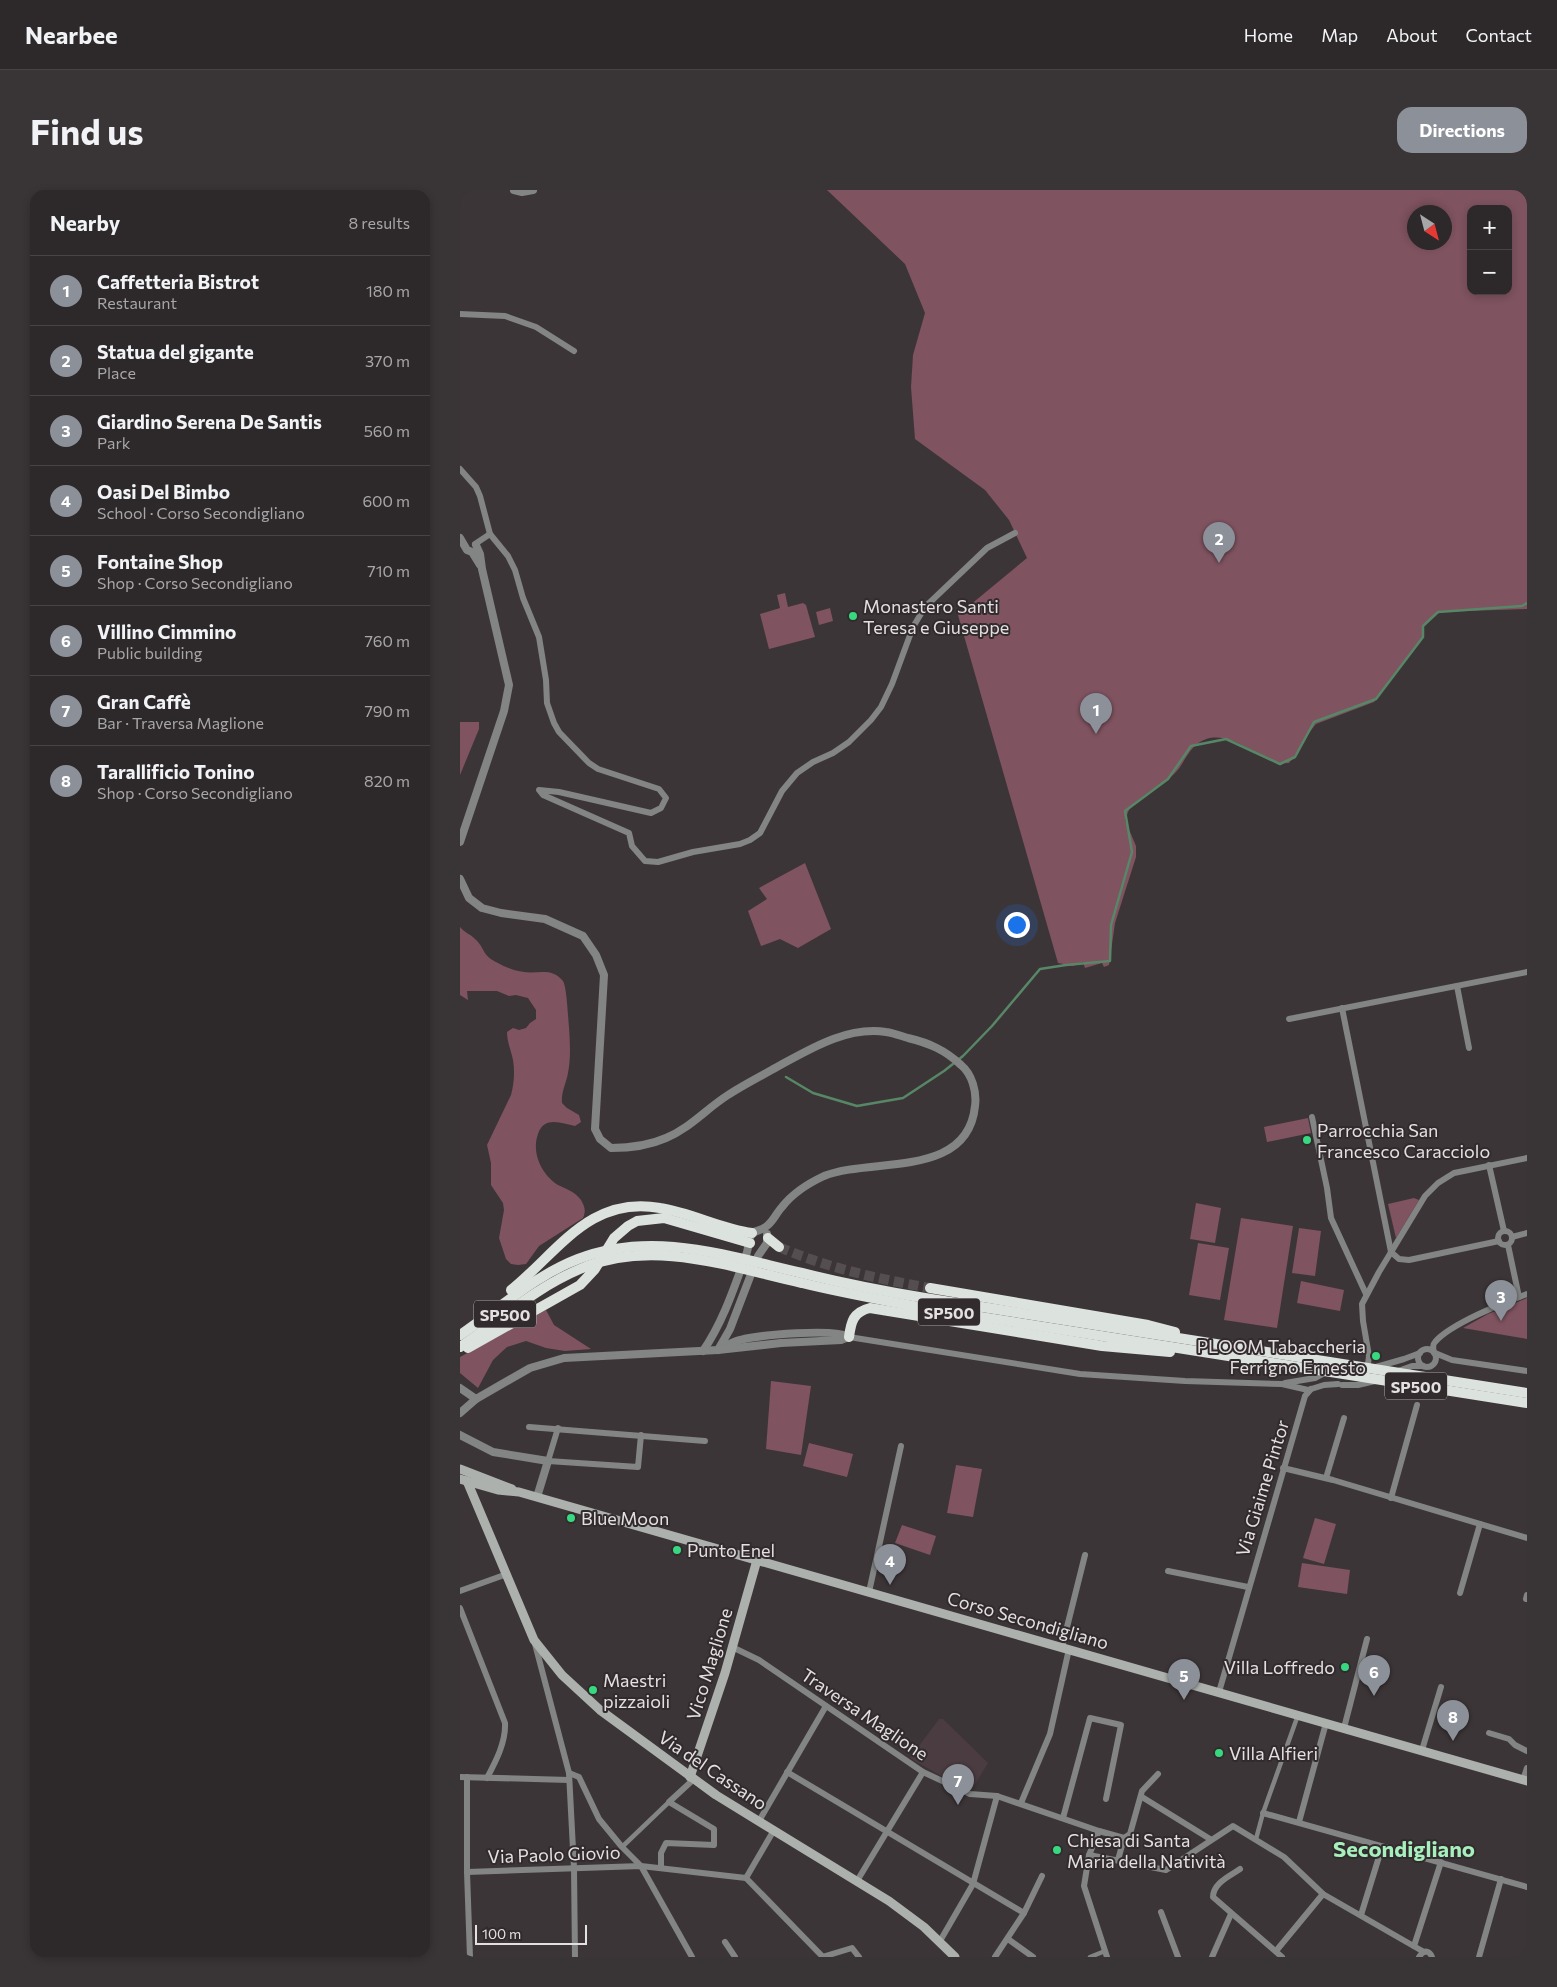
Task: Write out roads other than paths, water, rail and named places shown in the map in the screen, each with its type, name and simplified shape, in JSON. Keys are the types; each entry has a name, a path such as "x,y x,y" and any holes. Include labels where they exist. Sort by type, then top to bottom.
{"highway":[{"path":"462,1334 485,1311 528,1276 568,1235 589,1221 612,1211 638,1207 660,1208 755,1236 779,1247"},
{"path":"460,1352 555,1301 580,1285 595,1269 614,1238 628,1226 637,1222 664,1218 755,1236"},
{"name":"SP500","path":"462,1334 546,1274 578,1259 612,1249 649,1244 685,1247 803,1279"},
{"name":"SP500","path":"460,1347 522,1301 550,1283 581,1268 614,1259 649,1255 684,1257 1228,1351 1527,1393"},
{"path":"930,1288 1148,1325 1228,1351"},
{"path":"849,1337 851,1324 856,1314 861,1310 870,1308 1142,1351 1228,1351"},
{"name":"SP500","path":"1307,1363 1527,1403"}],"main road":[{"name":"Corso Secondigliano","path":"460,1469 501,1483 519,1492"},
{"name":"Corso Secondigliano","path":"464,1480 498,1490 519,1492 538,1497 1525,1780"},
{"name":"Via del Cassano","path":"464,1480 507,1574 534,1640 562,1675 600,1710 692,1778 905,1912 940,1941 955,1957"},
{"name":"Vico Maglione","path":"692,1778 757,1560"}],"street":[{"path":"514,190 522,192 534,190"},
{"path":"460,314 505,316 536,327 574,351"},
{"path":"460,469 476,487 490,534 508,556 515,570 522,598 539,637 546,680 547,703 559,732 598,770 659,789 666,798 661,808 650,813 559,792 539,790 543,795 629,833 632,846 645,861 658,862 693,852 740,844 760,833 782,791 797,774 813,762 833,753 849,742 871,720 881,706 892,684 913,627 925,607 987,548 1015,533"},
{"path":"472,546 490,534"},
{"path":"460,537 480,554 509,685 504,710 460,842"},
{"path":"460,879 469,898 482,908 501,913 545,919 583,936 596,955 604,975 595,1129 600,1139 611,1148 637,1147 666,1138 692,1124 726,1096 813,1046 837,1037 858,1033 885,1032 929,1043 952,1056 966,1069 975,1090 975,1108 970,1124 955,1146 941,1155 923,1160 848,1168 823,1177 790,1198 769,1224 755,1236 720,1324 703,1351"},
{"path":"1289,1019 1527,972"},
{"path":"1457,986 1469,1048"},
{"path":"1342,1008 1391,1252 1399,1259 1409,1260 1499,1241 1501,1244 1508,1245"},
{"path":"1312,1117 1327,1188 1331,1218 1366,1294"},
{"path":"1365,1367 1368,1364 1369,1356 1362,1304 1366,1294 1426,1196 1438,1183 1454,1173 1527,1158"},
{"path":"1489,1165 1504,1231"},
{"path":"1499,1241 1499,1234 1504,1231"},
{"path":"1504,1231 1509,1232 1512,1237 1508,1245 1519,1297"},
{"path":"1512,1237 1527,1233"},
{"path":"755,1236 754,1248 762,1248"},
{"path":"718,1350 730,1329 762,1248 766,1245 755,1236"},
{"path":"1434,1364 1436,1358 1433,1348 1435,1342 1457,1326 1496,1306 1527,1294"},
{"path":"718,1350 720,1324"},
{"path":"730,1329 731,1335 741,1340"},
{"path":"718,1350 741,1340 831,1333 1080,1374 1185,1381 1282,1384 1307,1380 1329,1371"},
{"path":"460,1413 476,1399 530,1368 564,1358 718,1350 781,1343 841,1340 849,1337"},
{"path":"1452,1360 1429,1366 1407,1367 1368,1384 1351,1386 1340,1384 1331,1379 1329,1371 1330,1366 1336,1360 1344,1360 1351,1364 1365,1367 1381,1366 1427,1349 1452,1360 1527,1371"},
{"path":"1420,1353 1419,1362 1423,1366"},
{"path":"1282,1384 1311,1389 1324,1385 1346,1384 1353,1378 1354,1371 1351,1364"},
{"path":"1305,1396 1303,1384 1307,1380"},
{"path":"460,1388 476,1399"},
{"path":"1305,1396 1311,1389"},
{"name":"Via Giaime Pintor","path":"1219,1692 1305,1396"},
{"path":"1391,1498 1417,1406"},
{"path":"1326,1478 1344,1418"},
{"path":"529,1426 705,1441"},
{"path":"538,1497 558,1428"},
{"path":"460,1435 492,1452 548,1461 638,1467 642,1435"},
{"path":"869,1592 901,1446"},
{"path":"1283,1468 1326,1478 1527,1538"},
{"path":"1460,1593 1480,1524"},
{"path":"1021,1803 1050,1734 1065,1648 1085,1555"},
{"path":"1168,1571 1248,1588"},
{"path":"460,1591 507,1574"},
{"path":"460,1608 505,1723 500,1753 488,1778"},
{"path":"1344,1728 1367,1638"},
{"path":"534,1640 569,1776 574,1868 575,1957"},
{"name":"Traversa Maglione","path":"732,1647 759,1660 923,1772 970,1794 997,1796 1124,1838"},
{"path":"1422,1750 1441,1687"},
{"path":"759,1821 826,1706"},
{"path":"1256,1839 1262,1814 1298,1715"},
{"path":"1063,1818 1090,1718 1121,1725 1106,1798"},
{"path":"1299,1822 1326,1723"},
{"path":"1489,1733 1509,1739 1515,1745 1527,1751"},
{"path":"1525,1780 1527,1768"},
{"path":"787,1772 1024,1913"},
{"path":"857,1881 923,1772"},
{"path":"1118,1860 1124,1838 1130,1834 1142,1797 1142,1791 1158,1774"},
{"path":"470,1957 463,1777 569,1776 579,1777 599,1819 622,1847 641,1866 692,1957"},
{"path":"622,1847 692,1778"},
{"path":"940,1941 973,1884 997,1796"},
{"path":"1142,1797 1210,1839"},
{"path":"661,1868 661,1853 666,1843 714,1844 714,1829 669,1802"},
{"path":"1262,1814 1299,1822 1527,1887"},
{"path":"1089,1854 1166,1870 1232,1826 1284,1857 1323,1894 1414,1946 1421,1954 1430,1953 1432,1957"},
{"path":"774,1830 746,1878 823,1957 852,1948 859,1957"},
{"path":"1090,1957 1106,1954 1084,1886 1089,1854 1099,1831"},
{"path":"1361,1915 1382,1847"},
{"path":"1414,1946 1441,1862"},
{"name":"Via Paolo Giovio","path":"467,1872 641,1866 746,1878"},
{"path":"1240,1870 1219,1883 1213,1892 1214,1898 1282,1957"},
{"path":"995,1957 1024,1913 1042,1876"},
{"path":"1479,1957 1501,1879"},
{"path":"1276,1951 1323,1894"},
{"path":"1162,1912 1178,1957"},
{"path":"1212,1957 1231,1914"},
{"path":"1008,1939 1033,1957"},
{"path":"725,1942 735,1957"}],"waterway":[{"path":"786,1077 813,1093 857,1106 903,1098 963,1056 992,1026 1040,969 1110,961 1111,925 1132,852 1125,811 1168,779 1191,746 1226,739 1280,764 1295,757 1314,722 1376,699 1423,637 1423,626 1438,612 1522,606 1527,603"}],"tunnel":[{"path":"779,1247 853,1272 930,1288"}],"place":[{"name":"Statua del gigante","path":"1219,563"},
{"name":"Monastero Santi Teresa e Giuseppe","path":"853,616"},
{"name":"Caffetteria Bistrot","path":"1096,734"},
{"name":"Parrocchia San Francesco Caracciolo","path":"1307,1140"},
{"name":"Giardino Serena De Santis","path":"1501,1321"},
{"name":"PLOOM Tabaccheria Ferrigno Ernesto","path":"1376,1356"},
{"name":"Blue Moon","path":"571,1518"},
{"name":"Punto Enel","path":"677,1550"},
{"name":"Oasi Del Bimbo","path":"890,1585"},
{"name":"Villa Loffredo","path":"1345,1667"},
{"name":"Maestri pizzaioli","path":"593,1690"},
{"name":"Villino Cimmino","path":"1374,1696"},
{"name":"Fontaine Shop","path":"1184,1700"},
{"name":"Tarallificio Tonino","path":"1453,1741"},
{"name":"Villa Alfieri","path":"1219,1753"},
{"name":"Gran Caffè","path":"958,1805"},
{"name":"Chiesa di Santa Maria della Natività","path":"1057,1850"}],"district":[{"name":"Secondigliano","path":"1404,1848"}]}
